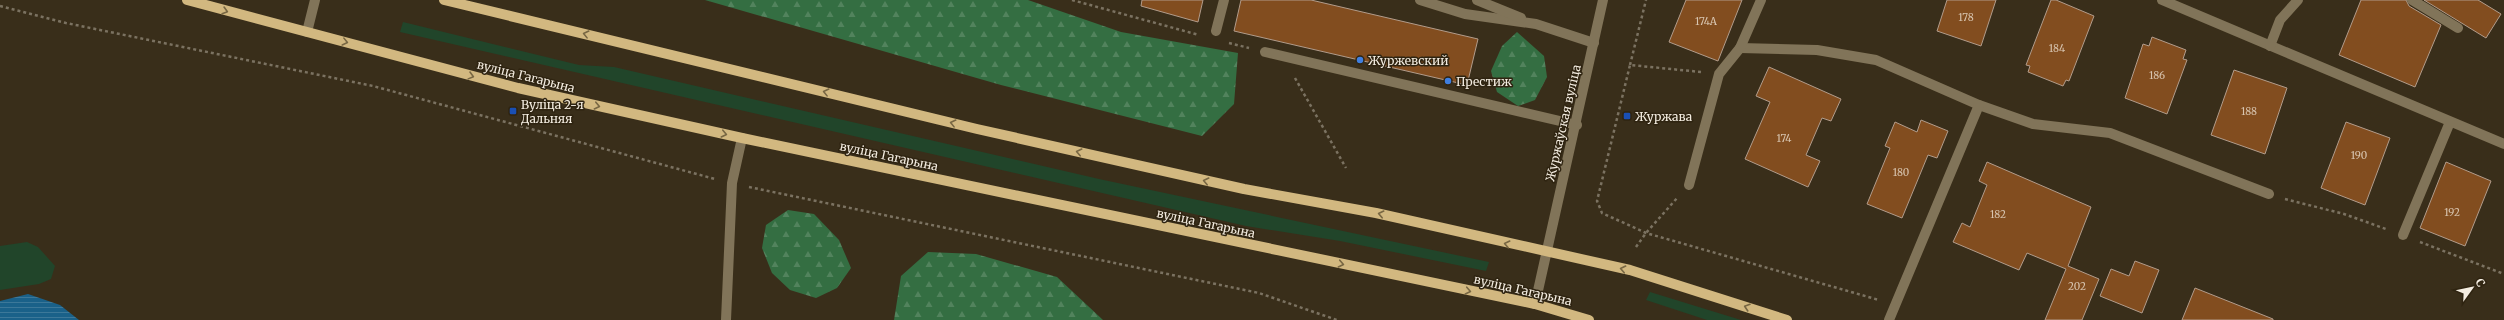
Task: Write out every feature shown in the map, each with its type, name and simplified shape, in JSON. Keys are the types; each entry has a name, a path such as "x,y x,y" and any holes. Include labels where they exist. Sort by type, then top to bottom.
{"main road":[{"name":"вуліца Гагарына","path":"187,0 518,88 742,138 1535,304 1589,320"},
{"path":"444,0 985,130 1244,190 1376,213 1630,270 1787,320"}],"street":[{"path":"307,32 315,0"},
{"path":"1216,31 1224,0"},
{"path":"1420,0 1465,14 1536,24"},
{"path":"1476,0 1536,24 1594,43"},
{"name":"Журжаўская вуліца","path":"1535,304 1545,252 1577,125 1603,0"},
{"path":"1689,185 1719,74 1740,48 1761,0"},
{"path":"2162,0 2504,144"},
{"path":"2270,46 2280,20 2288,9 2298,0"},
{"path":"2412,0 2458,28"},
{"path":"1740,48 1817,50 1876,60 1979,105 2033,124 2110,133 2269,194"},
{"path":"1265,52 1577,125"},
{"path":"1889,320 1979,105"},
{"path":"2403,236 2450,122"},
{"path":"726,320 732,183 742,138"}],"path":[{"path":"1072,0 1207,37"},
{"path":"1646,0 1597,201 1602,213 1646,233 1876,298 1893,309"},
{"path":"0,6 66,23 373,86 732,183 1259,292 1337,320"},
{"path":"1221,41 1265,52"},
{"path":"1283,57 1346,168"},
{"path":"1630,65 1719,74"},
{"path":"1636,247 1646,233 1689,185"}],"green space":[{"path":"705,0 1028,0 1121,32 1238,53 1234,104 1202,136 1001,85"},
{"path":"403,22 579,65 614,67 1099,179 1489,262 1486,271 1340,241 1246,226 400,32"},
{"path":"1517,32 1544,56 1547,77 1535,100 1518,106 1497,92 1491,71 1502,46"},
{"path":"788,210 814,214 839,240 851,268 837,288 816,298 790,290 772,273 762,248 766,225"},
{"path":"27,242 38,247 55,266 51,279 39,284 0,290 0,246"},
{"path":"928,252 976,254 1057,277 1103,320 894,320 901,276"},
{"path":"1650,292 1741,320 1707,320 1646,300"}],"water":[{"path":"28,294 60,305 79,320 0,320 0,301"}],"building":[{"path":"1142,0 1203,0 1198,22 1141,6"},
{"path":"1241,0 1311,0 1478,39 1467,85 1234,31"},
{"path":"1686,0 1742,0 1718,61 1669,42"},
{"path":"1947,0 1996,0 1981,46 1937,31"},
{"path":"2051,0 2056,0 2094,16 2069,81 2066,80 2063,86 2028,72 2030,66 2026,65"},
{"path":"2361,0 2406,0 2409,6 2441,25 2415,87 2339,55"},
{"path":"2424,0 2478,0 2501,14 2486,38"},
{"path":"2152,37 2186,50 2183,59 2187,60 2167,114 2125,98 2143,44 2149,46"},
{"path":"1769,67 1841,99 1831,121 1822,118 1806,155 1820,161 1808,187 1745,159 1770,102 1756,96"},
{"path":"2234,70 2287,88 2265,154 2211,135"},
{"path":"1921,120 1948,131 1937,158 1928,155 1902,218 1867,204 1890,148 1885,146 1895,122 1917,132"},
{"path":"2346,122 2390,138 2365,205 2321,188"},
{"path":"1987,162 2091,207 2068,266 2099,279 2082,320 2045,320 2066,269 2027,253 2019,270 1953,242 1962,223 1970,227 1987,185 1979,181"},
{"path":"2446,162 2491,181 2465,246 2420,228"},
{"path":"2135,261 2159,270 2142,313 2100,296 2111,269 2129,276"},
{"path":"2195,288 2273,319 2273,320 2182,320"}],"place":[{"name":"Журжевский","path":"1360,60"},
{"name":"Престиж","path":"1448,81"},
{"name":"Вуліца 2-я Дальняя","path":"513,111"},
{"name":"Журжава","path":"1627,116"}]}
